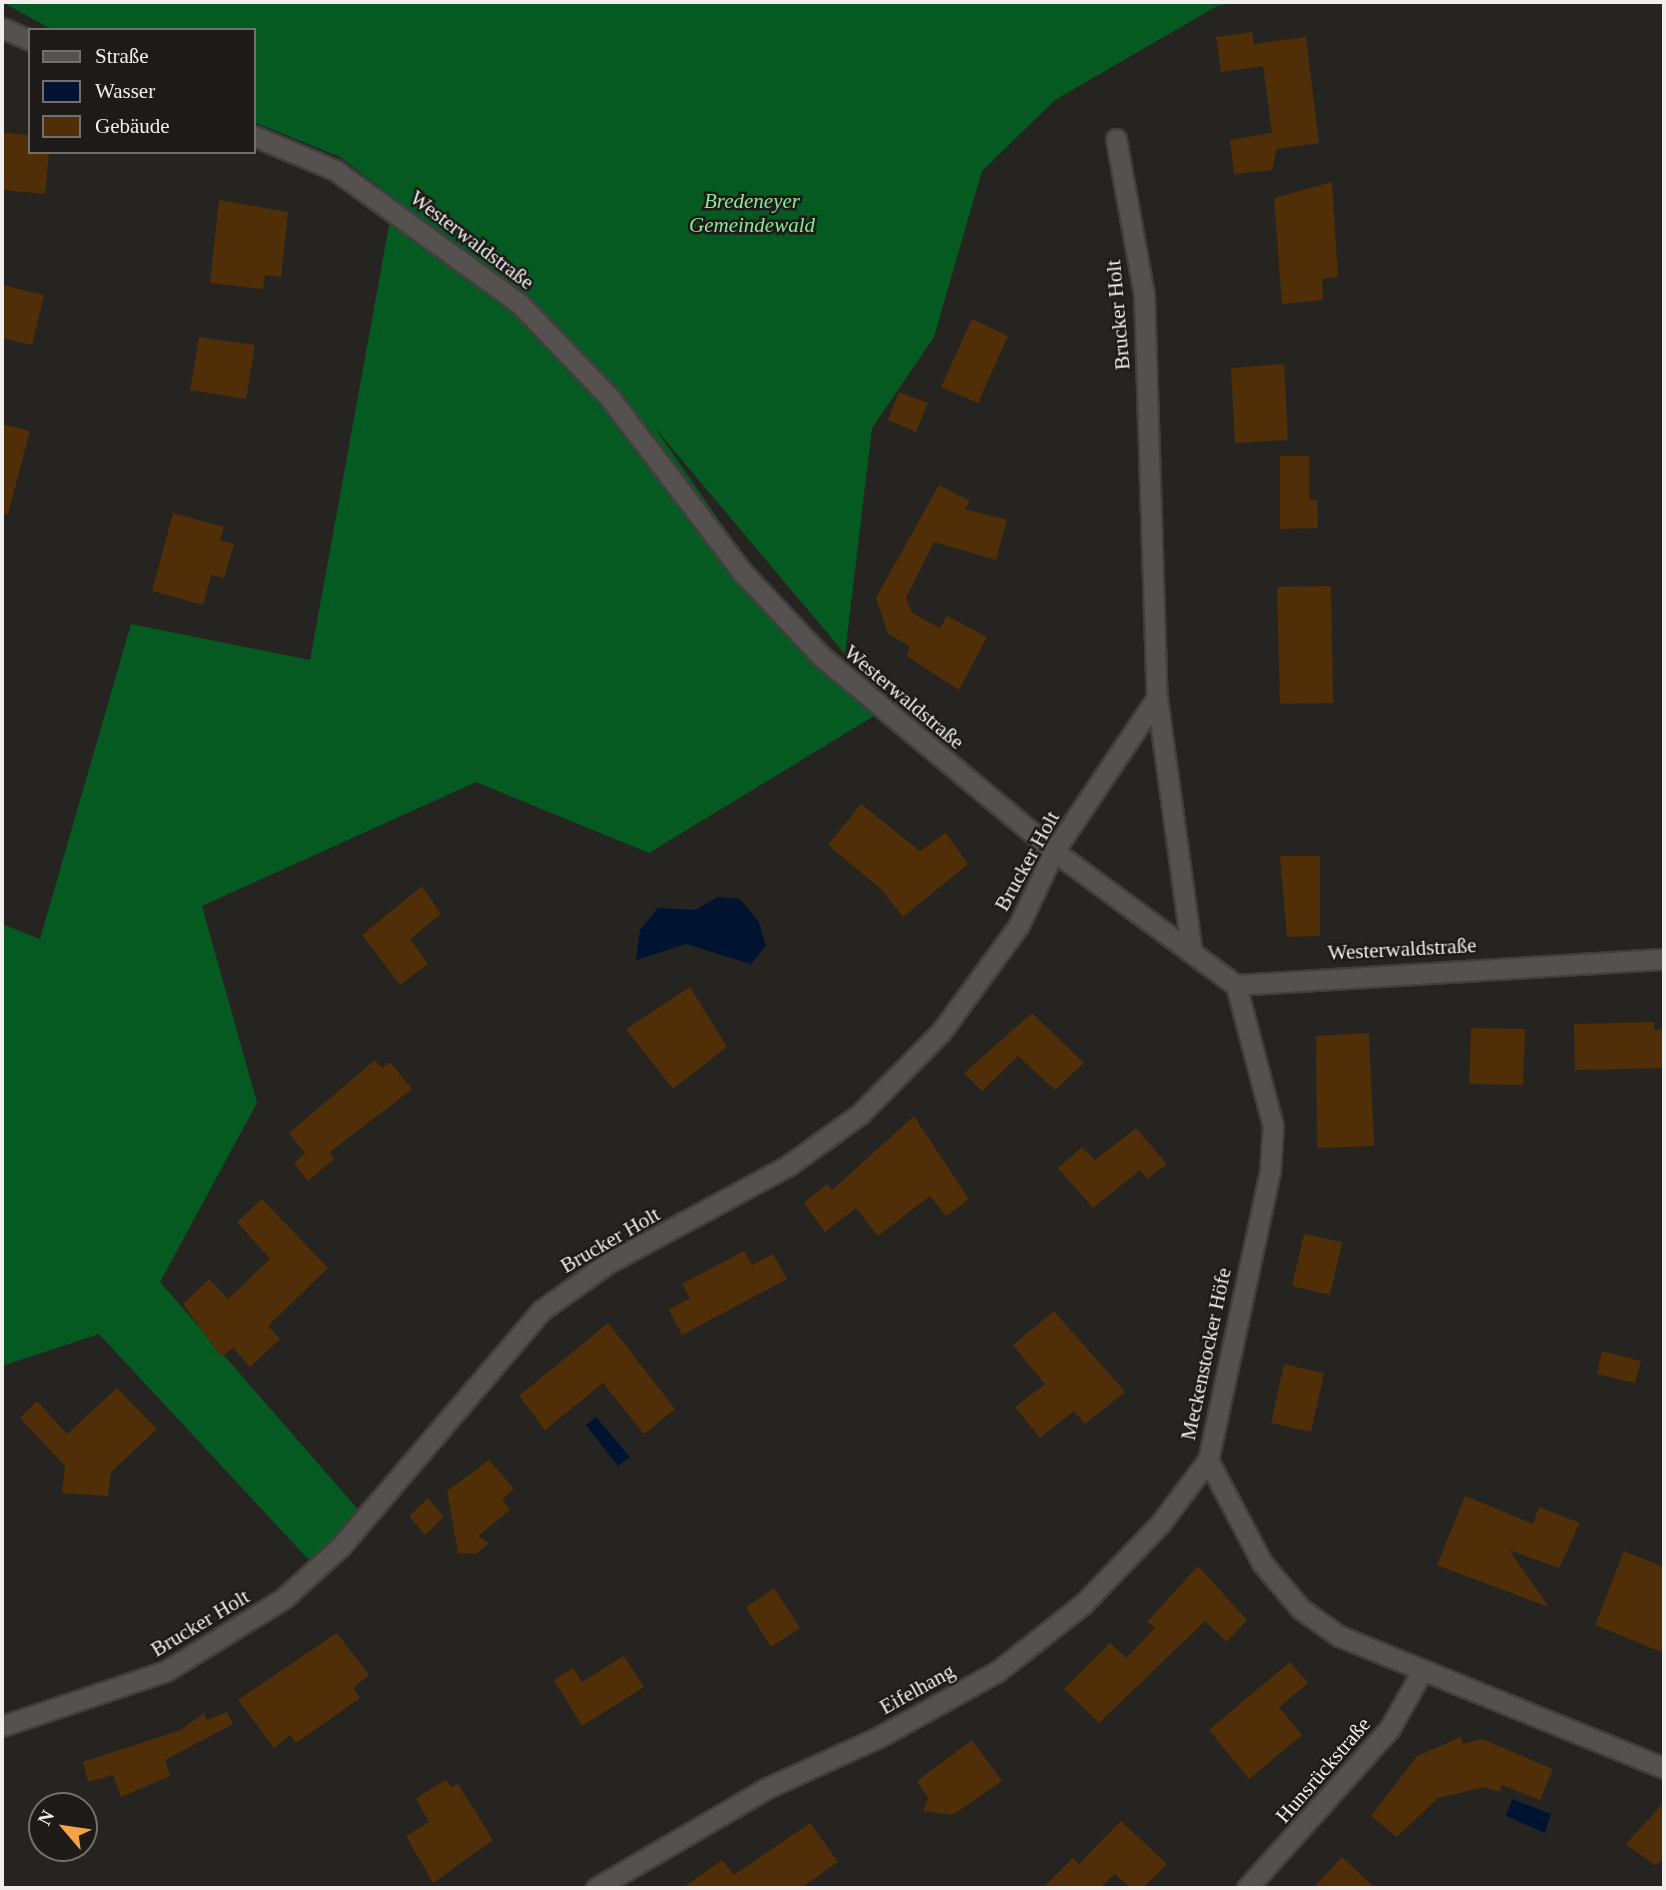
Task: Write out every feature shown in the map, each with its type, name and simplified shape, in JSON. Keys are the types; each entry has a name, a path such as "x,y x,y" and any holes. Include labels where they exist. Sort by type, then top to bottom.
{"street":[{"path":"2,28 28,39"},
{"name":"Westerwaldstraße","path":"256,137 335,170 519,303 610,398 785,621 873,703 1054,851 1191,947 1236,985 1664,960"},
{"name":"Brucker Holt","path":"1116,139 1143,294 1157,698 1191,947"},
{"name":"Brucker Holt","path":"2,1726 166,1671 283,1598 341,1546 542,1310 608,1263 789,1165 888,1088 941,1032 1019,925 1054,851 1157,698"},
{"name":"Meckenstocker Höfe","path":"1236,985 1273,1126 1270,1171 1208,1460 1262,1563 1301,1609 1339,1636 1421,1673 1664,1768"},
{"name":"Eifelhang","path":"596,1888 767,1788 879,1737 998,1671 1083,1604 1160,1524 1208,1460"},
{"name":"Hunsrückstraße","path":"1247,1888 1390,1728 1421,1673"}],"green space":[{"name":"Bredeneyer Gemeindewald","path":"2,2 1238,2 1217,6 1055,100 982,171 934,337 872,428 845,654 655,428 764,585 892,705 649,853 476,782 202,906 257,1103 160,1282 369,1522 341,1546 308,1559 99,1334 2,1366 2,924 40,939 131,624 310,660 394,198 340,157 256,123 256,28 49,28"}],"water":[{"path":"718,897 740,899 759,922 766,946 751,964 686,944 636,960 640,930 658,908 695,910"},
{"path":"596,1417 630,1457 618,1466 586,1425"},
{"path":"1512,1799 1551,1814 1545,1833 1506,1816"}],"building":[{"path":"1252,32 1254,44 1306,37 1319,143 1277,149 1272,170 1234,174 1230,140 1272,133 1263,66 1221,72 1216,37"},
{"path":"4,133 28,135 28,154 49,154 45,194 2,190"},
{"path":"1332,182 1338,277 1322,279 1323,300 1282,304 1274,198"},
{"path":"219,200 288,212 281,277 265,275 263,289 210,283"},
{"path":"2,285 44,295 32,345 2,338"},
{"path":"972,319 1008,336 978,403 941,387"},
{"path":"199,337 255,345 246,399 190,390"},
{"path":"1284,364 1288,440 1235,443 1231,368"},
{"path":"899,392 928,403 916,432 888,420"},
{"path":"2,424 30,431 8,514 2,513"},
{"path":"1280,456 1309,456 1309,500 1317,500 1318,528 1280,529"},
{"path":"939,485 970,501 965,509 1007,520 996,560 934,542 906,598 912,613 940,628 947,616 987,637 959,690 907,656 910,646 888,634 876,598"},
{"path":"173,513 224,527 220,540 234,544 224,578 211,575 203,605 152,591"},
{"path":"1331,586 1333,703 1280,704 1277,587"},
{"path":"861,804 920,851 946,833 968,864 903,917 882,890 828,845"},
{"path":"1280,856 1320,856 1320,936 1287,937"},
{"path":"422,886 441,914 410,939 428,964 400,985 362,935"},
{"path":"690,987 727,1047 673,1089 626,1029"},
{"path":"1032,1013 1084,1063 1055,1090 1018,1056 982,1091 964,1073"},
{"path":"1654,1022 1654,1030 1664,1029 1664,1068 1575,1070 1574,1024"},
{"path":"1471,1028 1525,1029 1523,1085 1469,1084"},
{"path":"1369,1033 1374,1146 1317,1148 1316,1036"},
{"path":"375,1060 382,1068 390,1062 412,1089 330,1152 334,1159 308,1181 294,1163 305,1153 289,1133"},
{"path":"914,1116 969,1199 946,1216 930,1196 878,1236 856,1208 825,1232 804,1203 827,1184 832,1190"},
{"path":"1136,1128 1167,1164 1147,1179 1140,1170 1093,1208 1058,1168 1082,1147 1095,1160"},
{"path":"262,1199 328,1268 268,1326 280,1339 250,1367 233,1348 221,1357 183,1304 209,1279 228,1299 270,1259 237,1222"},
{"path":"1304,1234 1342,1242 1330,1295 1292,1286"},
{"path":"744,1251 752,1265 773,1254 787,1279 682,1335 669,1310 690,1298 682,1284"},
{"path":"1054,1311 1125,1392 1085,1424 1074,1411 1040,1438 1015,1407 1045,1384 1013,1345"},
{"path":"608,1323 675,1409 644,1434 603,1383 545,1430 519,1396"},
{"path":"1602,1351 1641,1361 1635,1383 1597,1374"},
{"path":"1284,1364 1324,1373 1311,1432 1271,1423"},
{"path":"117,1388 157,1429 111,1472 108,1496 62,1493 65,1466 20,1418 37,1401 67,1434"},
{"path":"489,1460 514,1489 502,1499 510,1510 478,1536 489,1543 476,1554 458,1553 447,1491"},
{"path":"1465,1496 1533,1524 1539,1507 1580,1523 1559,1568 1509,1550 1549,1607 1437,1565"},
{"path":"428,1498 444,1517 425,1535 409,1516"},
{"path":"1624,1551 1664,1567 1664,1653 1595,1625"},
{"path":"1198,1566 1247,1620 1227,1642 1205,1621 1099,1723 1064,1689 1110,1643 1126,1658 1155,1628 1147,1622"},
{"path":"774,1588 800,1628 771,1647 746,1607"},
{"path":"337,1633 369,1675 353,1688 360,1698 296,1743 290,1735 274,1748 238,1700"},
{"path":"624,1656 644,1687 582,1726 554,1680 573,1668 582,1682"},
{"path":"1290,1662 1308,1683 1279,1707 1302,1735 1249,1779 1209,1730"},
{"path":"227,1712 233,1724 165,1760 170,1776 121,1797 113,1775 88,1782 83,1762 181,1730 204,1713 207,1720"},
{"path":"1461,1737 1463,1744 1482,1739 1553,1769 1540,1800 1502,1785 1499,1792 1484,1787 1438,1798 1397,1837 1371,1816 1417,1756"},
{"path":"972,1740 1002,1781 953,1815 923,1811 928,1798 917,1781"},
{"path":"446,1780 451,1787 458,1784 493,1840 433,1883 406,1836 429,1822 416,1798"},
{"path":"1664,1802 1664,1857 1656,1866 1626,1844"},
{"path":"1121,1821 1167,1864 1143,1888 1130,1888 1115,1874 1100,1888 1043,1888 1073,1858 1079,1864"},
{"path":"810,1823 838,1862 801,1888 682,1888 722,1860 734,1875"},
{"path":"1342,1857 1375,1888 1313,1888"}]}
